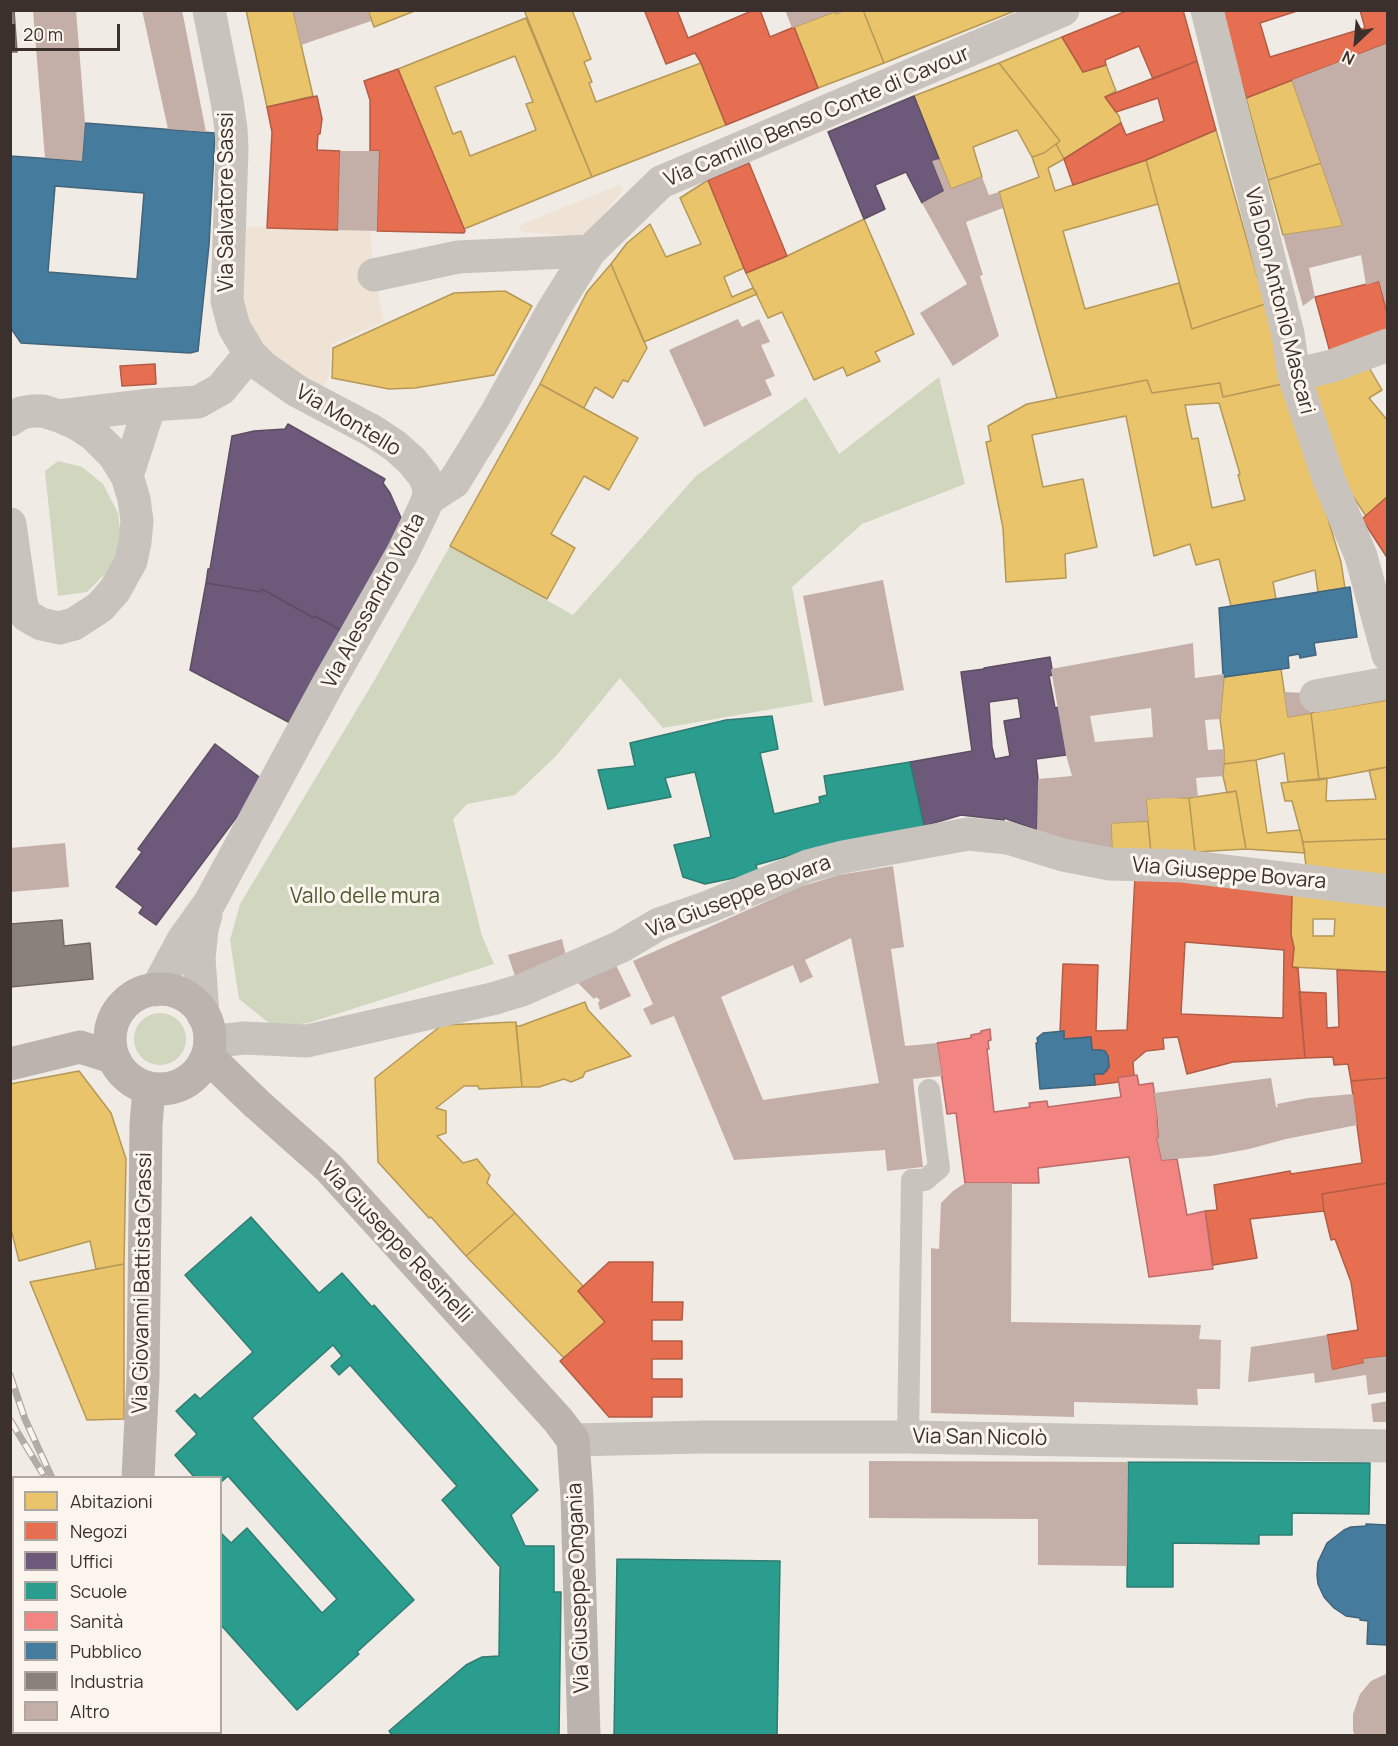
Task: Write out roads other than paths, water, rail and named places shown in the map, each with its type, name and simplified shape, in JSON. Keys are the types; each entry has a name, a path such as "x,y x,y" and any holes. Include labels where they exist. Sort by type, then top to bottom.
{"street":[{"name":"Via Salvatore Sassi","path":"209,10 231,129 227,301 234,327 250,354"},
{"name":"Via Camillo Benso Conte di Cavour","path":"590,251 661,182 1063,10"},
{"name":"Via Don Antonio Mascari","path":"1207,10 1288,334 1294,375 1329,480 1361,556 1388,655"},
{"path":"374,275 458,257 590,251"},
{"name":"Via Alessandro Volta","path":"156,990 183,940 210,902 402,554 428,499 454,482 590,251"},
{"path":"59,416 150,405 198,402 221,389 250,354"},
{"name":"Via Montello","path":"250,354 263,367 297,391 371,430 394,445 412,460 424,476 429,488 428,499"},
{"path":"1294,375 1384,356"},
{"path":"127,476 150,405"},
{"path":"10,420 21,413 43,411 78,424 94,435 114,454 127,476 134,499 137,521 130,561 115,590 100,607 74,624 59,628 41,624 27,616 23,609 10,524"},
{"path":"1316,696 1388,683"},
{"name":"Via Giuseppe Bovara","path":"207,1038 307,1041 492,999 522,990 620,947 659,924 708,907 808,866 843,857 968,834 1008,837 1063,855 1110,864 1183,866 1388,891"},
{"name":"Via Alessandro Volta","path":"207,1038 199,958 202,929 210,902"},
{"path":"171,991 195,1004 207,1038 200,1069 190,1079 177,1086 164,1089 149,1088 137,1084 118,1068 112,1057 110,1030 121,1007 131,998 143,992 171,991"},
{"name":"Via Giuseppe Resinelli","path":"207,1038 257,1104 329,1168 573,1440"},
{"path":"10,1064 80,1047 112,1057"},
{"name":"Via Giovanni Battista Grassi","path":"138,1476 143,1377 146,1125 149,1088"},
{"name":"Via San Nicolò","path":"573,1440 703,1437 908,1437 1388,1446"},
{"name":"Via Giuseppe Ongania","path":"573,1440 577,1497 584,1736"}],"lane":[{"path":"908,1437 912,1180 925,1180 939,1168 929,1090"}],"railway":[{"path":"10,1375 25,1419 51,1476"},
{"path":"10,1420 43,1474"}],"park label":[{"name":"Vallo delle mura","path":"365,897"}]}
